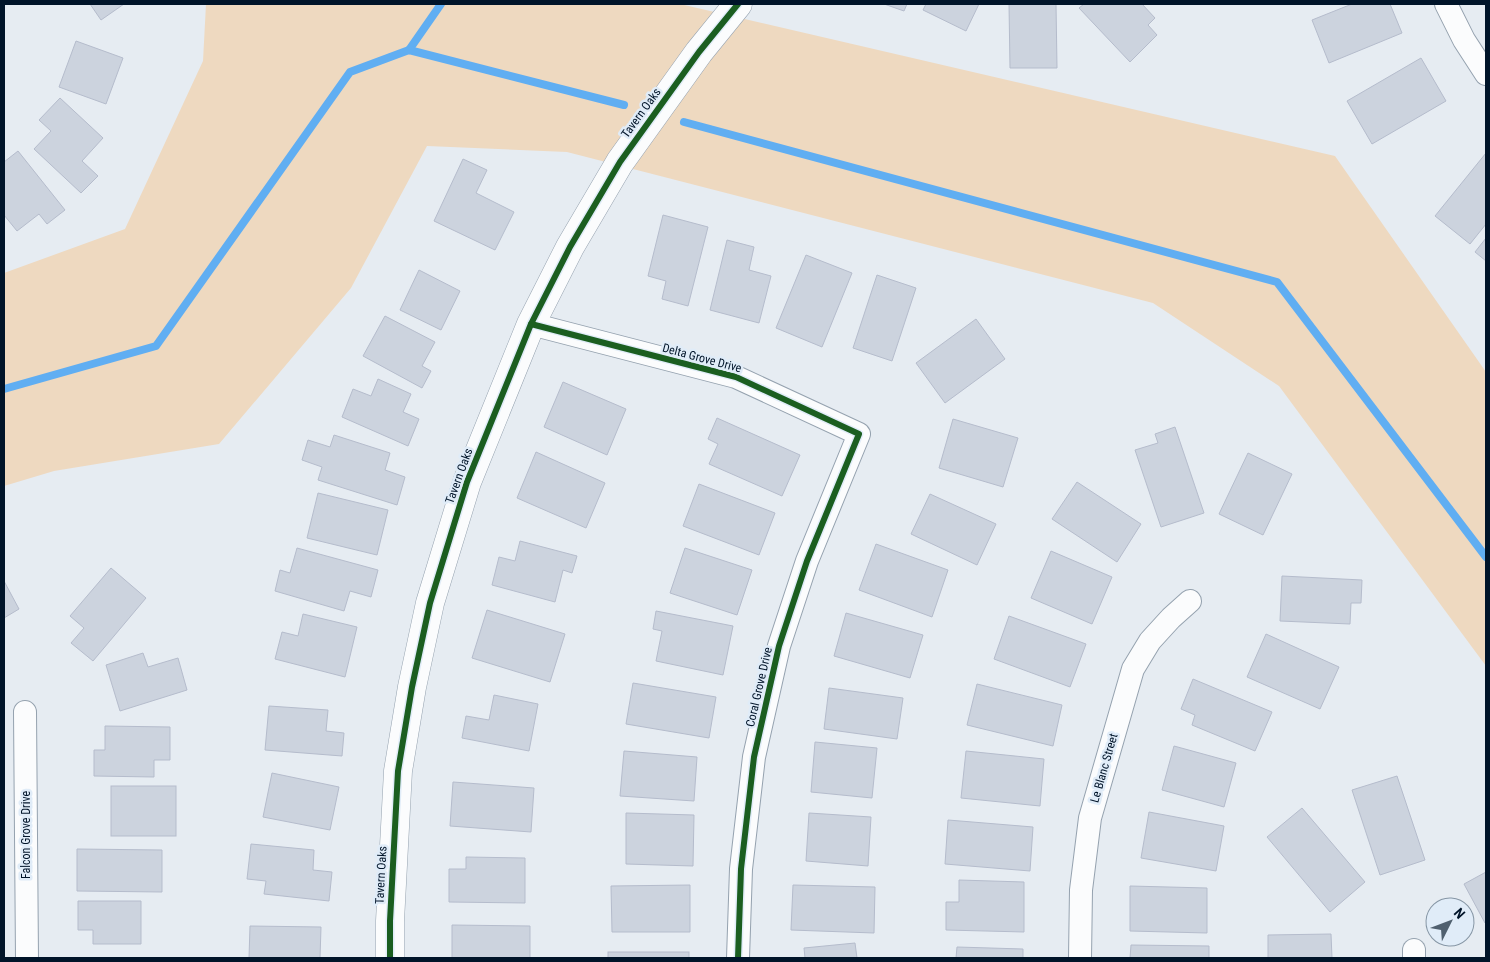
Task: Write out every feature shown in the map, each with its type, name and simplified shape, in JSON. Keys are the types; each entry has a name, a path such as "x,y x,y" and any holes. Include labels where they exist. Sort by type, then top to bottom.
{"street":[{"name":"Tavern Oaks","path":"390,958 390,921 398,771 412,687 430,603 467,482 531,324 570,247 620,162 699,52 738,4"},
{"path":"1446,4 1464,40 1486,74"},
{"name":"Delta Grove Drive","path":"531,324 736,377 859,434"},
{"name":"Coral Grove Drive","path":"738,958 741,870 754,756 777,655 807,561 859,434"},
{"name":"Le Blanc Street","path":"1080,958 1081,890 1090,818 1133,669 1150,642 1171,618 1190,601"},
{"name":"Falcon Grove Drive","path":"25,712 27,958"}],"shaded area":[{"path":"206,4 680,4 1335,156 1486,372 1486,666 1279,386 1153,303 567,152 427,146 351,288 219,444 54,471 4,486 4,273 125,229 203,61"}],"building":[{"path":"90,4 124,4 101,20"},
{"path":"884,4 907,4 904,11"},
{"path":"926,4 979,4 966,31 923,10"},
{"path":"1009,4 1056,4 1057,68 1010,68"},
{"path":"1084,4 1142,4 1155,18 1148,25 1157,35 1130,62 1079,8"},
{"path":"1352,4 1390,4 1402,33 1329,63 1312,20"},
{"path":"76,41 123,58 106,104 59,87"},
{"path":"1421,58 1446,101 1372,144 1347,101"},
{"path":"60,98 103,138 82,161 98,176 81,193 34,149 51,131 39,120"},
{"path":"18,151 65,210 47,224 39,214 17,231 4,215 4,162"},
{"path":"1486,153 1486,224 1470,244 1435,216"},
{"path":"463,159 487,170 476,193 514,212 495,250 434,221"},
{"path":"663,215 708,227 688,306 662,299 666,281 648,276"},
{"path":"1486,238 1486,261 1475,252"},
{"path":"727,240 754,247 749,270 771,276 759,323 710,310"},
{"path":"806,255 852,273 822,347 776,328"},
{"path":"419,270 460,291 441,330 400,310"},
{"path":"877,275 916,288 892,361 853,348"},
{"path":"385,316 435,342 422,366 431,371 422,388 363,356"},
{"path":"976,319 1005,359 945,403 916,363"},
{"path":"378,379 411,394 403,412 419,419 408,446 342,417 353,389 371,396"},
{"path":"563,382 626,409 607,455 544,427"},
{"path":"717,418 800,455 782,496 709,464 718,444 708,439"},
{"path":"953,419 1018,438 1003,487 939,468"},
{"path":"1175,427 1204,513 1161,527 1135,450 1158,443 1155,434"},
{"path":"334,435 390,453 385,470 405,477 397,505 318,480 322,467 302,460 308,440 330,447"},
{"path":"536,452 605,483 586,528 517,498"},
{"path":"1248,453 1292,474 1263,535 1219,514"},
{"path":"1077,482 1141,524 1117,562 1052,519"},
{"path":"699,484 775,513 759,555 683,526"},
{"path":"318,493 388,510 377,555 307,538"},
{"path":"930,494 996,524 977,565 911,534"},
{"path":"520,541 577,556 572,573 563,570 555,602 492,585 499,557 515,561"},
{"path":"876,544 948,570 932,617 859,590"},
{"path":"297,548 378,570 371,597 350,591 344,611 275,591 280,570 290,573"},
{"path":"685,548 752,570 737,615 670,593"},
{"path":"1051,551 1112,577 1092,624 1031,598"},
{"path":"111,568 146,598 93,661 71,643 84,628 70,616"},
{"path":"1282,576 1362,580 1361,603 1351,603 1350,624 1280,621"},
{"path":"4,581 19,609 4,618"},
{"path":"487,610 565,634 550,682 472,658"},
{"path":"656,611 733,626 723,675 656,661 662,631 653,629"},
{"path":"846,613 923,635 910,678 834,656"},
{"path":"303,614 357,627 345,677 275,659 282,632 298,636"},
{"path":"1009,616 1086,644 1070,687 994,659"},
{"path":"1266,634 1339,667 1320,709 1247,677"},
{"path":"143,653 148,667 178,658 187,690 120,711 106,665"},
{"path":"1193,679 1272,712 1255,751 1192,725 1195,715 1181,709"},
{"path":"633,683 716,697 709,738 626,724"},
{"path":"977,684 1062,705 1053,746 967,725"},
{"path":"829,688 903,698 897,739 824,729"},
{"path":"494,695 538,704 529,751 462,738 466,716 489,720"},
{"path":"269,706 328,710 326,731 344,733 342,756 265,750"},
{"path":"105,726 170,727 170,760 154,760 154,777 94,776 94,750 105,750"},
{"path":"815,742 877,748 872,798 811,792"},
{"path":"1174,746 1236,763 1224,807 1162,790"},
{"path":"624,751 697,757 694,801 620,796"},
{"path":"966,751 1044,759 1040,806 961,798"},
{"path":"272,773 339,787 330,830 263,817"},
{"path":"1397,776 1425,860 1380,875 1352,790"},
{"path":"453,782 534,788 531,832 450,826"},
{"path":"111,786 176,786 176,836 111,836"},
{"path":"1302,808 1365,882 1330,912 1267,837"},
{"path":"1149,812 1224,826 1216,871 1141,858"},
{"path":"626,813 694,815 693,866 626,864"},
{"path":"809,813 871,817 868,866 806,861"},
{"path":"948,820 1033,827 1030,871 945,864"},
{"path":"251,844 314,850 313,870 332,872 329,901 264,894 266,881 247,879"},
{"path":"77,849 162,850 162,892 77,891"},
{"path":"466,857 525,858 525,903 449,902 449,869 466,869"},
{"path":"1486,872 1486,923 1475,904 1475,897 1471,897 1464,884"},
{"path":"959,880 1024,882 1024,932 946,930 946,902 959,902"},
{"path":"690,885 690,932 612,932 611,886"},
{"path":"793,885 875,887 874,933 791,930"},
{"path":"1130,886 1207,888 1207,933 1130,931"},
{"path":"78,901 141,901 141,944 93,944 93,930 78,930"},
{"path":"452,925 530,926 530,958 452,958"},
{"path":"250,926 321,927 320,958 249,958"},
{"path":"1331,934 1332,958 1268,958 1268,935"},
{"path":"855,943 857,958 805,958 804,948"},
{"path":"1131,945 1209,946 1209,958 1130,958"},
{"path":"957,947 1023,949 1023,958 956,958"},
{"path":"608,952 689,952 689,958 608,958"}],"waterway":[{"path":"409,50 441,4"},
{"path":"4,389 156,346 350,72 409,50 624,105"},
{"path":"684,122 1277,282 1486,557"}],"cycle path":[{"path":"390,958 390,921 398,771 412,687 430,603 467,482 531,324 570,247 620,162 699,52 738,4"},
{"path":"531,324 736,377 859,434 807,561 779,646 754,757 741,869 738,958"}]}
